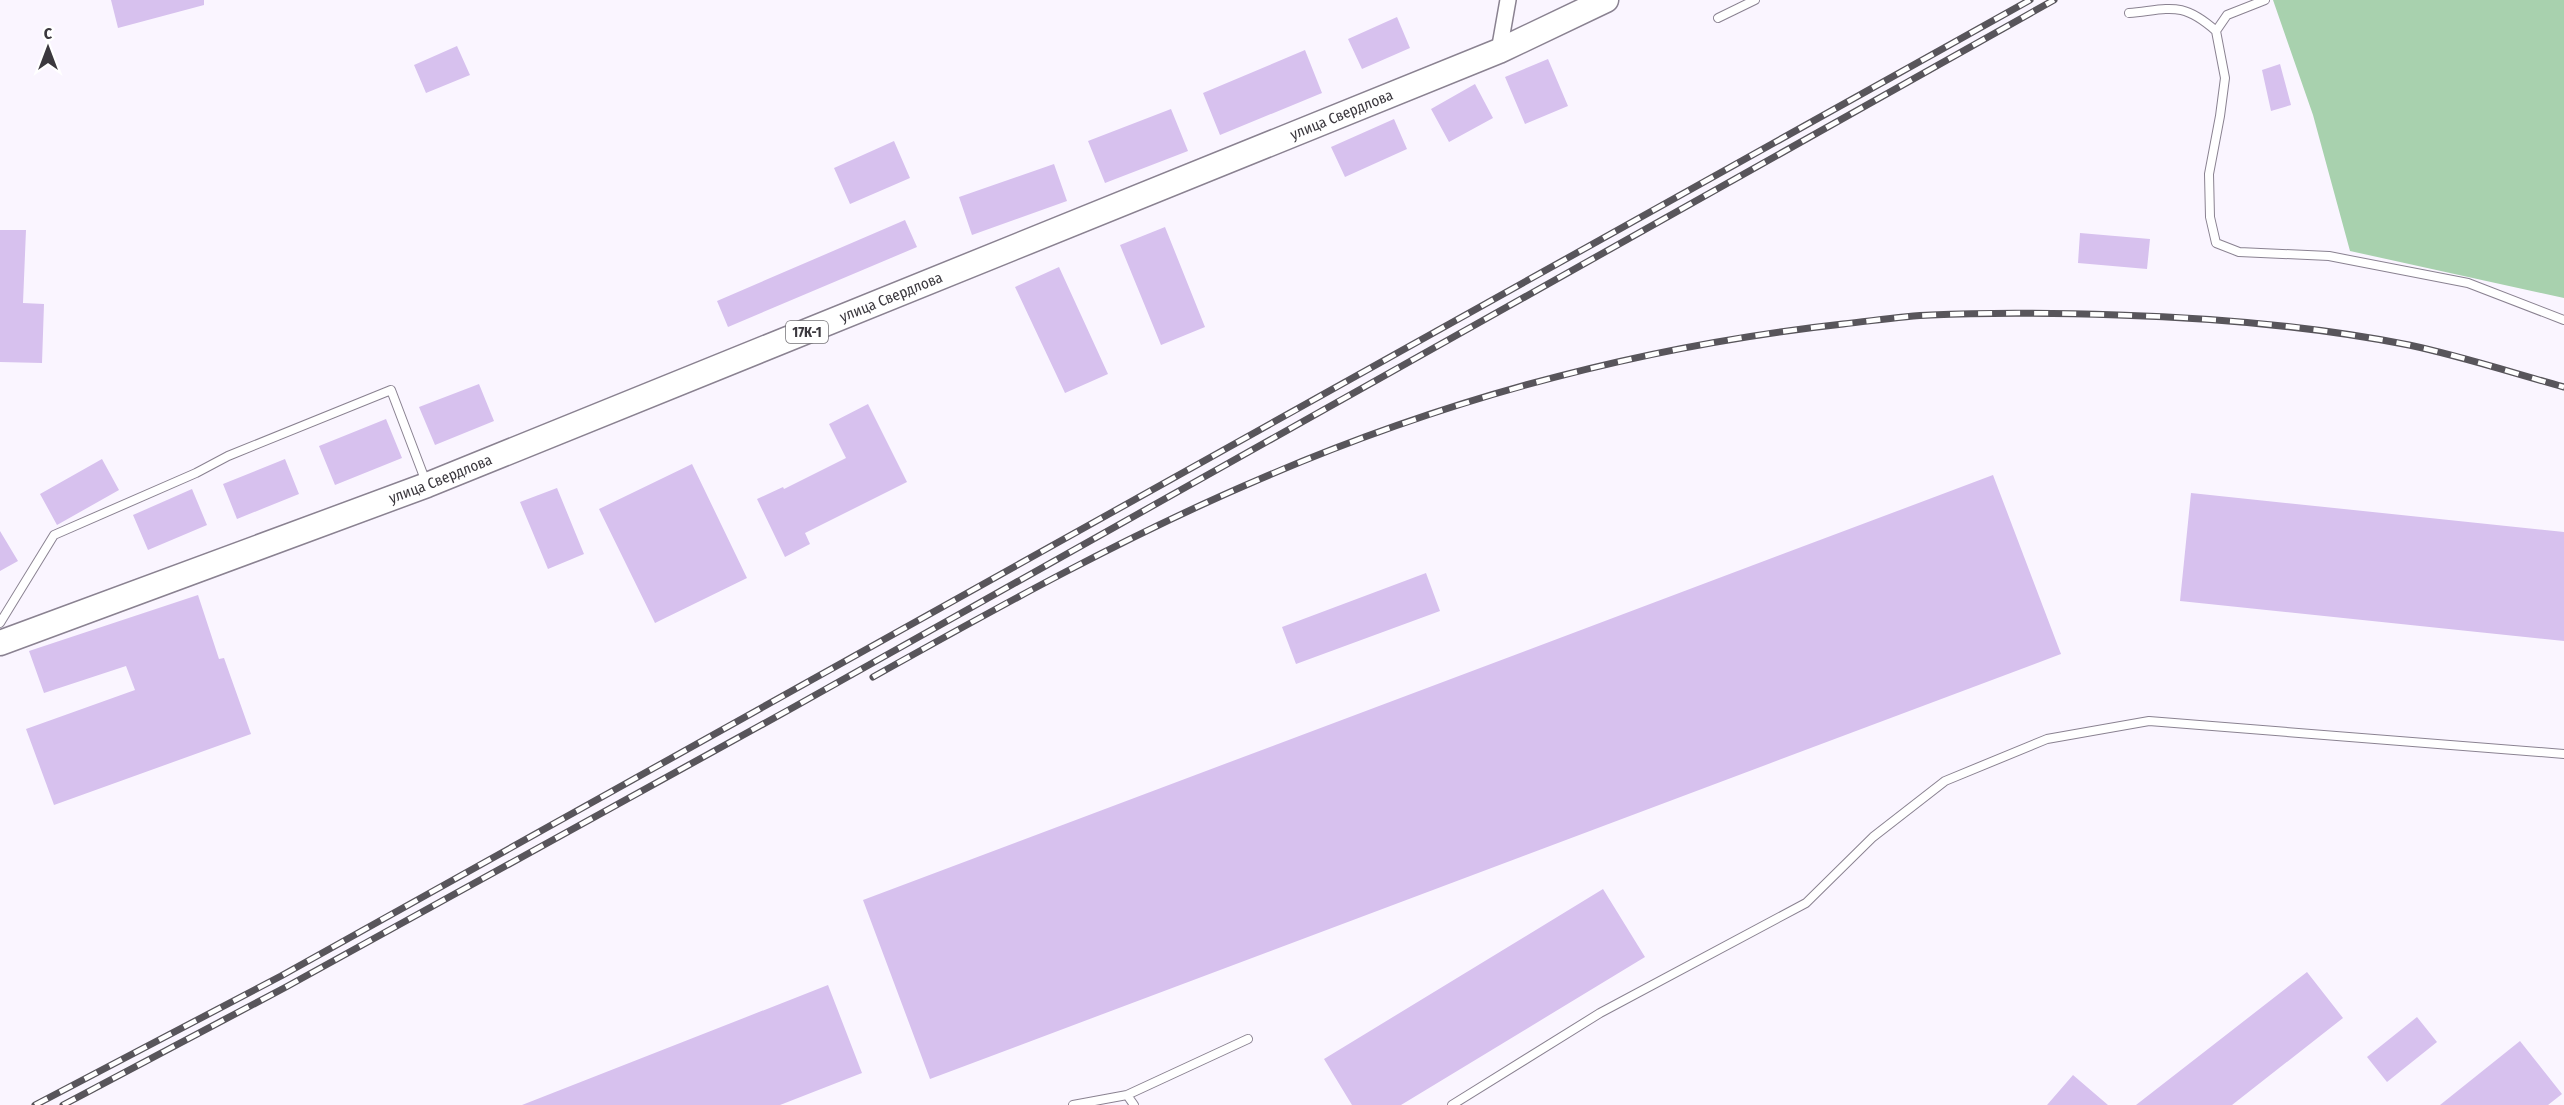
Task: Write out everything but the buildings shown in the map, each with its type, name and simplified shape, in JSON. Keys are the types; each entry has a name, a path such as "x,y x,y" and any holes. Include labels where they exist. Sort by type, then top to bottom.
{"main road":[{"name":"улица Свердлова","path":"0,643 427,486 1499,51 1606,0"}],"street":[{"path":"1499,51 1508,0"}],"lane":[{"path":"1718,18 1741,3 1755,0"},
{"path":"2216,31 2228,15 2265,0"},
{"path":"2129,14 2182,8 2203,19 2216,31 2225,78 2209,174 2210,217 2216,243 2239,252 2329,256 2468,283 2564,320"},
{"path":"0,623 54,535 196,473 228,456 391,390 427,486"},
{"path":"1452,1105 1600,1013 1806,903 1873,837 1946,782 2047,739 2149,721 2564,754"},
{"path":"1073,1105 1127,1095 1248,1039"},
{"path":"1127,1095 1134,1105"}],"green space":[{"path":"2273,0 2564,0 2564,298 2350,251 2313,115"}],"railway":[{"path":"35,1105 281,976 2030,0"},
{"path":"63,1105 286,987 794,707 2054,0"},
{"path":"873,677 1112,548 1210,501 1330,450 1401,424 1546,380 1694,346 1898,317 1978,313 2155,316 2264,324 2373,338 2448,354 2564,387"}]}
